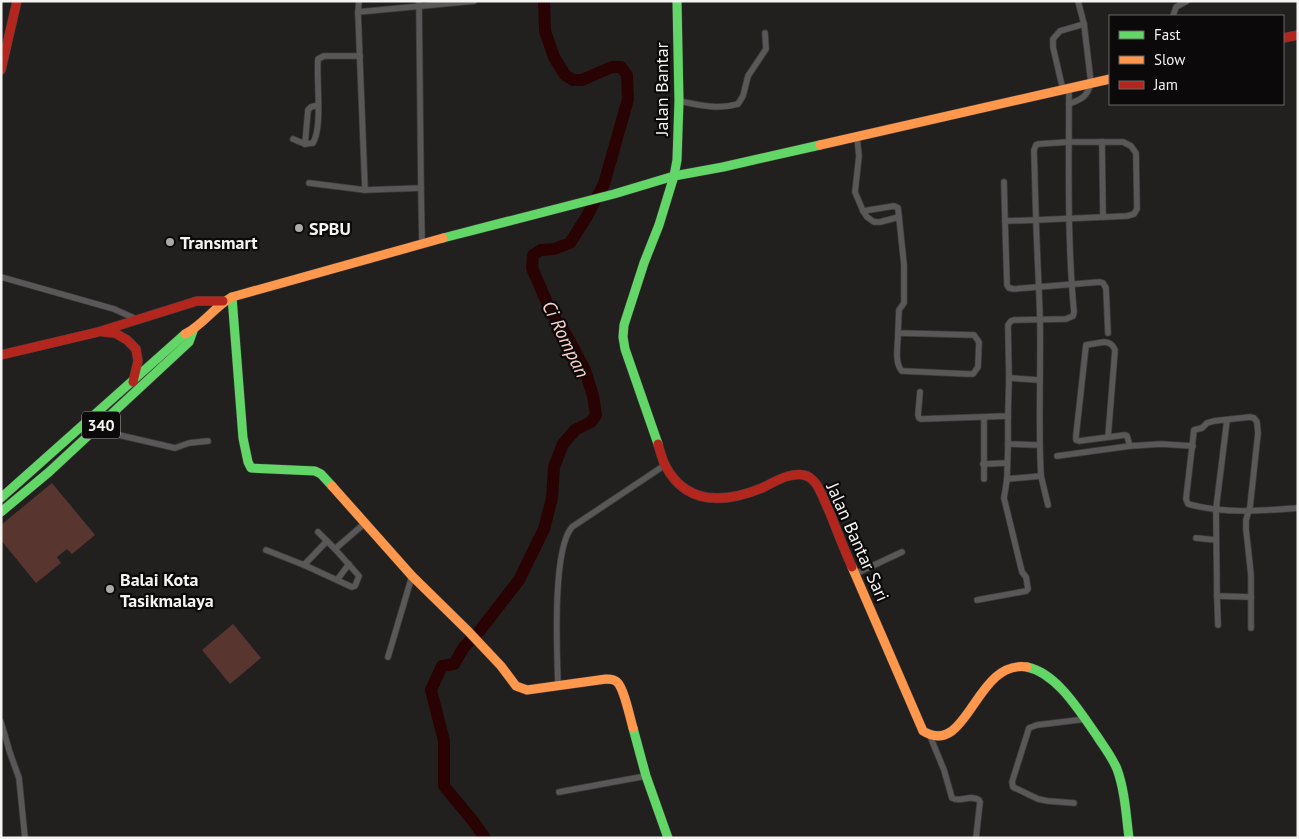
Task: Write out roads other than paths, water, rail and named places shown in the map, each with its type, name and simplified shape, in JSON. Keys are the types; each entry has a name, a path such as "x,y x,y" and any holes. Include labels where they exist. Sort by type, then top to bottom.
{"street":[{"path":"1,70 17,1"},
{"path":"358,1 365,190"},
{"path":"358,12 419,4 474,1"},
{"name":"Jalan Bantar","path":"674,176 677,160 679,101 677,1"},
{"path":"1069,104 1083,97 1088,92 1091,83 1084,24 1078,1"},
{"path":"1173,15 1176,7 1187,1"},
{"path":"419,4 422,243"},
{"path":"977,600 1028,590 1004,501 1007,480 1008,444 1008,326 1014,320 1066,319 1073,316 1069,104 1052,47 1053,39 1060,32 1084,24"},
{"path":"679,101 724,108 738,104 743,96 748,76 766,49 765,33"},
{"path":"1284,38 1298,35"},
{"path":"293,139 305,144 313,143 315,139 318,105 318,59 324,56 360,56"},
{"path":"193,331 223,301 232,297 422,243 614,194 674,176 857,137 1109,79"},
{"path":"305,144 308,110 318,105"},
{"path":"857,137 859,156 855,192 863,211 874,222 899,217"},
{"path":"1102,142 1103,216"},
{"path":"1005,221 1036,220 1131,215 1134,214 1137,209 1136,154 1134,150 1127,143 1102,142 1042,143 1036,146 1034,150 1036,220 1038,288 1040,319 1039,444 1041,476 1048,505"},
{"name":"Jalan Bantar Sari","path":"674,176 644,263 624,325 623,334 624,345 665,465 681,487 694,494 713,499 734,498 800,474 814,481 819,488 923,731 930,736"},
{"path":"1004,182 1007,286 1014,289 1038,288 1100,282 1106,288 1108,333"},
{"path":"309,184 365,190 421,188"},
{"path":"863,211 894,206 898,208 904,265 904,303 898,310 898,333 898,364 899,368 902,372 973,374 978,367 979,342 974,335 898,333"},
{"path":"1,277 114,310 136,319"},
{"path":"232,297 242,438 252,469 318,472 412,576 468,630 501,666 516,686 528,690 606,679 619,683 646,776 668,838"},
{"path":"1,355 98,332 197,301 223,301"},
{"name":"340","path":"1,498 183,336 193,331"},
{"name":"340","path":"1,512 49,472 189,342 193,331"},
{"path":"98,332 115,333 128,340 136,350 138,361 132,382"},
{"path":"1108,437 1115,350 1114,347 1104,342 1086,345 1076,440 1079,441 1126,435 1130,446"},
{"path":"1009,378 1039,380"},
{"path":"920,392 918,415 921,419 1008,416"},
{"path":"984,418 984,479"},
{"path":"1250,628 1251,575 1246,520 1249,511 1258,433 1257,422 1254,418 1214,421 1194,430 1186,499 1188,504 1237,512 1249,511 1298,508"},
{"path":"1218,626 1216,509 1227,420"},
{"path":"97,428 106,432 175,448 189,443 208,441"},
{"path":"1008,444 1039,444"},
{"path":"1057,456 1130,446 1161,444 1193,446"},
{"path":"984,464 1007,463"},
{"path":"41,464 49,472"},
{"path":"558,685 556,621 558,587 562,552 568,533 572,528 665,465"},
{"path":"1007,480 1041,476"},
{"path":"335,549 365,523"},
{"path":"266,550 355,586 359,576 318,532"},
{"path":"1196,538 1216,540"},
{"path":"304,565 327,541"},
{"path":"855,574 902,552"},
{"path":"337,580 349,564"},
{"path":"388,658 412,576"},
{"path":"1217,596 1250,597"},
{"path":"976,838 980,802 974,797 955,800 952,798 944,770 930,736 943,736 958,728 985,688 996,677 1006,670 1021,666 1030,666 1038,670 1059,686 1086,719 1113,760 1124,793 1129,838"},
{"path":"1074,803 1038,799 1013,787 1012,782 1029,728 1037,725 1086,719"},
{"path":"1,722 19,778 25,838"},
{"path":"559,792 646,776"}],"waterway":[{"name":"Ci Rompan","path":"485,838 444,786 444,741 431,690 442,666 454,664 464,647 478,633 519,580 544,529 552,498 554,467 563,444 575,430 591,422 596,415 593,396 585,370 567,336 551,312 532,268 533,255 541,250 554,249 570,243 587,216 604,184 628,99 627,75 621,67 612,67 582,80 573,80 565,75 554,57 545,31 544,1"}],"place":[{"name":"SPBU","path":"299,228"},
{"name":"Transmart","path":"170,242"},
{"name":"Balai Kota Tasikmalaya","path":"110,589"}]}
